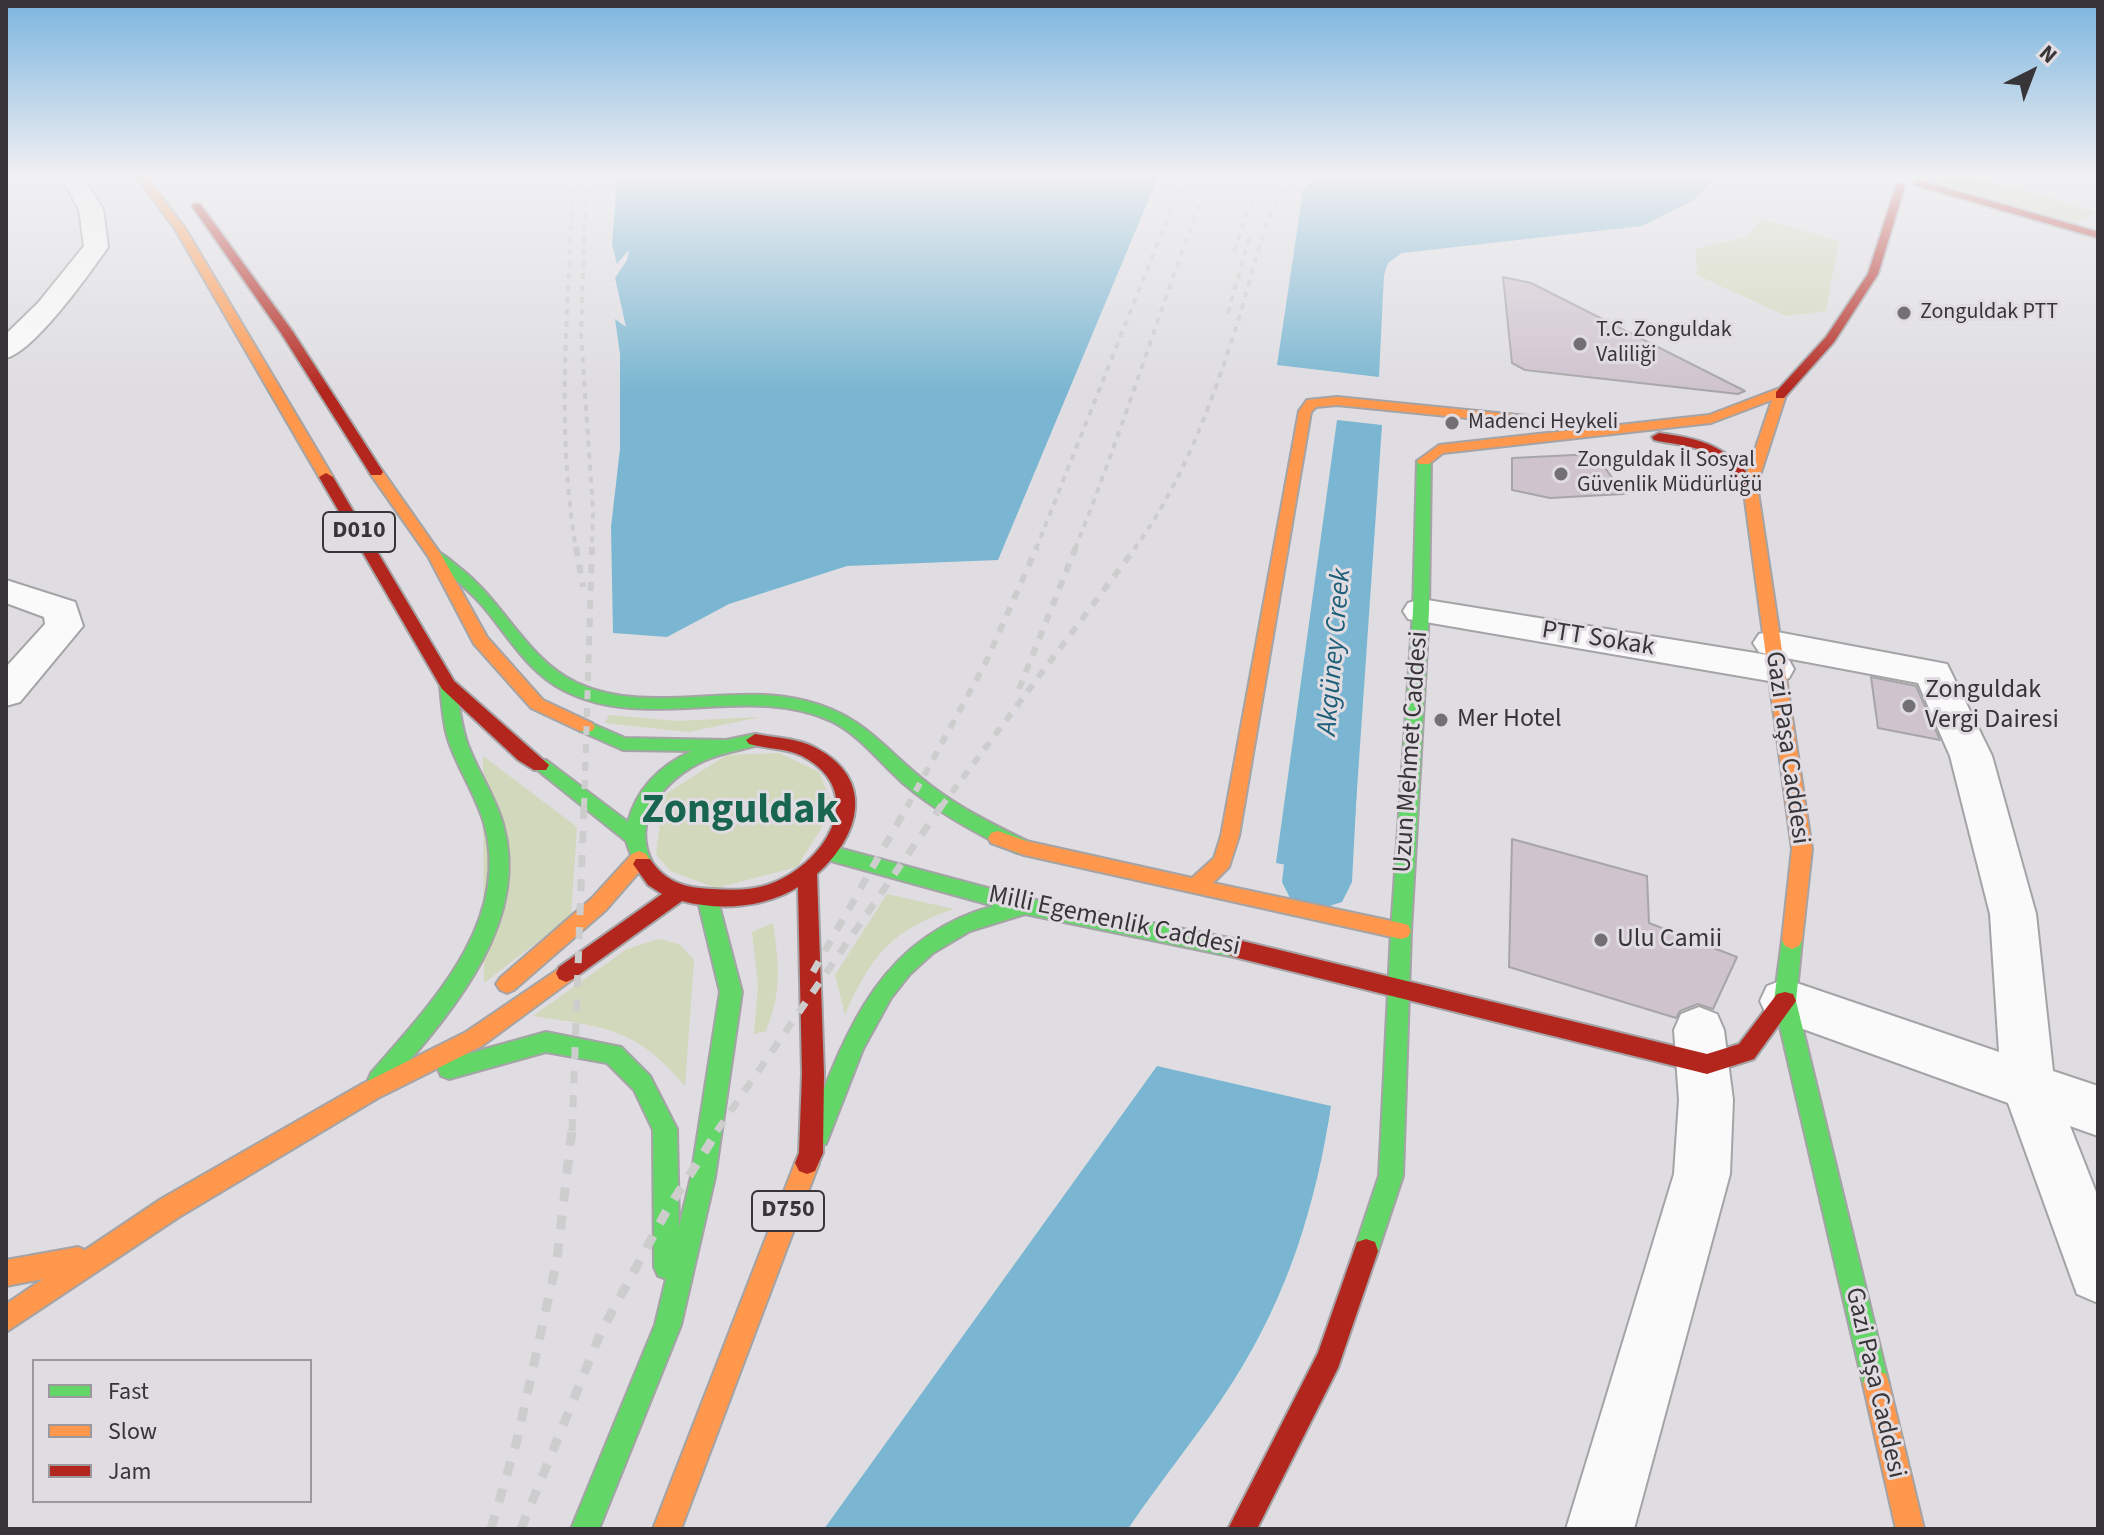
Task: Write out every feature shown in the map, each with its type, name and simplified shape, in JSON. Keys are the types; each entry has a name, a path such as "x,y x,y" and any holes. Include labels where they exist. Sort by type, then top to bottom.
{"main road":[{"name":"D010","path":"192,249 448,685 524,755 559,777 633,836"},
{"name":"D010","path":"228,249 435,556 480,640 537,704 623,744 721,745"},
{"name":"Gazi Paşa Caddesi","path":"1881,249 1873,274 1830,339 1781,392 1750,485 1802,849 1785,1001 1910,1529"},
{"path":"1198,885 1222,862 1230,836 1305,411 1312,403 1337,401 1396,408 1439,449 1711,419 1781,392"},
{"path":"1424,434 1594,430 1707,444 1728,455 1750,485"},
{"name":"Uzun Mehmet Caddesi","path":"1254,1523 1329,1359 1391,1176 1401,931 1421,611 1424,434"},
{"path":"435,556 475,587 535,655 569,686 612,700 676,708 739,704 794,706 825,713 858,728 907,776 968,823 1024,848"},
{"path":"370,1091 453,990 486,933 497,885 496,837 455,733 448,685"},
{"path":"837,771 847,790 850,811 844,833 831,854 808,875 778,891 743,901 708,901 677,894 654,879 639,859 633,836 638,812 650,790 669,771 721,745 755,740 788,743 816,753 837,771 865,783"},
{"path":"908,800 1024,848"},
{"name":"Milli Egemenlik Caddesi","path":"1024,848 1198,885 1307,914 1401,931"},
{"name":"Milli Egemenlik Caddesi","path":"831,854 1025,906 1245,950 1398,988"},
{"path":"495,994 599,904 639,859"},
{"name":"D750","path":"667,1529 811,1153 813,1074 808,875"},
{"path":"6,1319 170,1208 370,1091 474,1039 677,894"},
{"path":"585,1529 668,1325 703,1177 731,992 708,901"},
{"path":"811,1153 870,1005 902,963 953,928 1025,906"},
{"path":"1398,988 1700,1046 1707,1064 1746,1052 1785,1001"},
{"path":"370,1091 449,1032"},
{"path":"370,1091 546,1042 613,1054 642,1083 665,1129 668,1325"},
{"path":"6,1273 96,1258"}],"street":[{"path":"6,350 65,289 95,249"},
{"path":"6,591 62,610 64,626 6,692"},
{"name":"PTT Sokak","path":"1421,611 1933,673 1971,756 2013,914 2028,1085"},
{"path":"1785,1001 2098,1111"},
{"path":"1600,1529 1702,1174 1706,1100 1700,1046"},
{"path":"2028,1085 2098,1273"}],"green space":[{"path":"1696,249 1838,249 1826,311 1786,316 1697,275"},
{"path":"609,715 676,721 761,717 688,732 605,723"},
{"path":"779,753 819,772 834,808 797,867 716,888 670,871 656,854 664,795 727,755"},
{"path":"483,756 577,827 571,916 484,983"},
{"path":"887,894 954,909 914,926 886,948 864,977 845,1015 835,975"},
{"path":"773,923 778,965 775,1003 766,1031 754,1034 758,985 752,932"},
{"path":"659,939 679,944 694,960 685,1086 651,1052 618,1033 581,1023 533,1016 627,949"}],"water":[{"path":"613,249 1128,249 998,560 847,566 729,604 667,637 613,633 611,527 620,449 620,354 615,319 626,327 615,278 627,260 629,250 617,264"},
{"path":"1294,249 1441,249 1402,253 1388,263 1384,275 1379,377 1277,365"},
{"path":"1337,420 1382,425 1351,877 1276,863"},
{"path":"1157,1066 1331,1106 1308,1213 1284,1282 1253,1348 1209,1418 1128,1529 824,1529"}],"building":[{"name":"T.C. Zonguldak Valiliği","path":"1503,277 1531,283 1745,391 1738,394 1525,370 1512,363"},
{"name":"Zonguldak İl Sosyal Güvenlik Müdürlüğü","path":"1595,454 1624,494 1550,498 1512,490 1512,458"},
{"name":"Zonguldak Vergi Dairesi","path":"1871,677 1916,686 1940,740 1878,728"},
{"name":"Ulu Camii","path":"1512,839 1647,876 1649,923 1737,957 1713,1009 1698,1004 1680,1011 1676,1018 1509,967"}],"waterway":[{"name":"Akgüney Creek","path":"1317,882 1325,785"}],"railway":[{"path":"570,249 565,410 566,457 576,549"},
{"path":"584,249 581,334 593,511 592,549"},
{"path":"1036,549 1155,249"},
{"path":"1075,549 1184,249"},
{"path":"1228,313 1246,249"},
{"path":"1134,549 1167,497 1195,440 1228,351 1259,249"},
{"path":"576,547 583,587"},
{"path":"584,807 592,547"},
{"path":"907,807 986,662 1037,547"},
{"path":"1019,689 1076,547"},
{"path":"941,807 1136,547"},
{"path":"572,1131 584,805"},
{"path":"813,972 908,805"},
{"path":"717,1131 942,805"},
{"path":"491,1529 517,1440 557,1260 572,1129"},
{"path":"521,1529 601,1332 666,1212 719,1129"}],"traffic: fast":[{"path":"1366,1251 1391,1176 1401,931 1421,611 1424,461"},
{"path":"435,556 478,591 543,668 570,687 602,698 635,703 770,701 803,706 835,716 865,737 910,779 950,809 1024,848"},
{"path":"379,1080 424,1027 466,969 482,938 493,905 499,871 496,835 459,745 448,685"},
{"path":"586,727 623,744 721,745"},
{"path":"643,864 636,847 637,821 658,783 671,771 702,754 755,740"},
{"path":"540,765 633,836"},
{"path":"831,854 1025,906 1234,948"},
{"path":"585,1529 668,1325 703,1177 731,992 708,901"},
{"path":"818,1136 867,1018 903,968 926,946 954,929 980,918 1025,906"},
{"path":"1792,940 1785,1001 1876,1384"},
{"path":"449,1069 546,1042 613,1054 642,1083 665,1129 667,1267"}],"traffic: slow":[{"path":"192,249 326,477"},
{"path":"1424,461 1439,449 1711,419 1781,392"},
{"path":"1780,395 1750,485 1802,849 1792,940"},
{"path":"1198,885 1222,862 1230,836 1305,411 1312,403 1337,401 1527,420"},
{"path":"376,472 435,556 480,640 537,704 586,727"},
{"path":"998,838 1024,848 1401,931"},
{"path":"507,984 599,904 639,859"},
{"path":"6,1319 170,1208 370,1091 474,1039 566,973"},
{"path":"667,1529 807,1163"},
{"path":"6,1273 78,1260"},
{"path":"1876,1384 1910,1529"}],"traffic: jam":[{"path":"227,249 287,332 376,472"},
{"path":"1780,395 1830,339 1873,274 1881,249"},
{"path":"1659,437 1711,449 1730,462 1750,485"},
{"path":"326,477 448,685 524,755 540,765"},
{"path":"643,864 661,884 677,892 735,898 764,894 783,887 820,860 844,823 848,803 844,784 831,767 809,752 755,740"},
{"path":"807,1163 811,1153 813,1074 808,875"},
{"path":"566,973 677,894"},
{"path":"1234,948 1707,1064 1746,1052 1785,1001"},
{"path":"1242,1529 1329,1359 1366,1251"}],"place":[{"name":"Zonguldak PTT","path":"1904,313"},
{"name":"T.C. Zonguldak Valiliği","path":"1580,344"},
{"name":"Madenci Heykeli","path":"1452,423"},
{"name":"Zonguldak İl Sosyal Güvenlik Müdürlüğü","path":"1561,474"},
{"name":"Zonguldak Vergi Dairesi","path":"1909,706"},
{"name":"Mer Hotel","path":"1441,720"},
{"name":"Ulu Camii","path":"1601,940"}],"district":[{"name":"Zonguldak","path":"740,813"}]}
